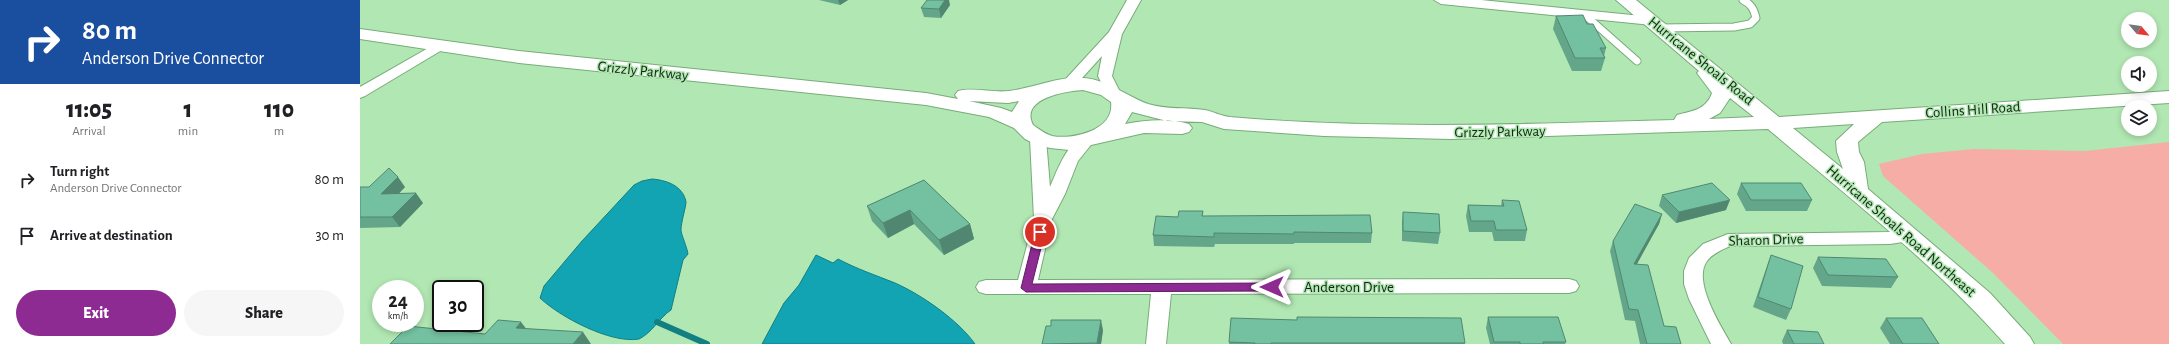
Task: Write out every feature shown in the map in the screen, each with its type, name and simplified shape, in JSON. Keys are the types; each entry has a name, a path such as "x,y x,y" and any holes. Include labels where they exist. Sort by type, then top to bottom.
{"street":[{"path":"1026,288 1043,220 1056,194 1070,159 1093,138 1113,127 1121,118 1123,109 1105,76 1115,34 1134,0"},
{"path":"1440,0 1585,15 1656,25"},
{"name":"Hurricane Shoals Road","path":"1625,0 1776,123"},
{"name":"Grizzly Parkway","path":"360,34 437,46 612,68 926,99 948,105 994,112 1021,123"},
{"path":"1060,87 1115,34"},
{"path":"360,93 437,46"},
{"path":"1663,128 1681,120 1708,113 1719,104 1722,93 1707,72 1704,64"},
{"path":"1093,138 1069,143 1052,143 1038,139 1027,132 1021,123 1021,114 1026,104 1037,95 1060,87 1084,84 1100,87 1116,96"},
{"name":"Grizzly Parkway","path":"926,99 956,95 1008,97 1060,87"},
{"name":"Grizzly Parkway","path":"1116,96 1141,108 1167,115 1204,116 1224,124 1423,132 1663,128 1776,123"},
{"name":"Collins Hill Road","path":"1776,123 2169,97"},
{"path":"1857,191 1853,162 1848,152 1847,141 1853,134 1868,125 1876,116"},
{"name":"Hurricane Shoals Road Northeast","path":"1776,123 1910,236 1981,300 2021,344"},
{"name":"Grizzly Parkway","path":"1093,138 1144,127 1205,130 1224,124"},
{"path":"1038,139 1042,157 1040,193 1043,220"},
{"name":"Sharon Drive","path":"1721,344 1693,284 1693,268 1700,253 1712,244 1734,240 1890,238 1910,236"},
{"name":"Anderson Drive","path":"986,287 1569,286"},
{"path":"1156,344 1162,287"}],"lane":[{"path":"1656,25 1734,27 1750,24 1756,18 1755,11 1750,4 1743,0"},
{"path":"1585,15 1637,61"}],"shaded area":[{"path":"2169,142 2169,344 2063,344 1993,273 1883,176 1879,164 1922,154 1974,149 2085,151"}],"water":[{"path":"652,179 673,184 681,191 686,202 681,230 688,254 683,260 671,310 644,336 639,339 628,339 615,337 586,328 560,313 540,298 544,286 582,241 634,185 642,181"},
{"path":"816,255 833,263 838,259 895,283 916,294 949,317 968,335 975,344 762,344 784,303 799,285"}],"building":[{"path":"927,0 945,0 939,9 921,8"},
{"path":"1583,15 1587,24 1593,24 1606,48 1600,48 1605,58 1575,58 1556,16"},
{"path":"389,168 398,177 381,194 416,193 392,217 360,217 360,187 369,187"},
{"path":"924,180 970,224 939,240 910,210 883,223 867,206"},
{"path":"1712,183 1730,200 1679,212 1662,195"},
{"path":"1741,183 1801,183 1812,200 1751,200"},
{"path":"1502,200 1519,201 1527,230 1496,230 1494,221 1471,221 1468,205 1504,206"},
{"path":"1635,204 1662,214 1634,264 1648,265 1664,326 1676,327 1681,344 1647,344 1638,310 1629,309 1613,241"},
{"path":"1179,211 1203,211 1202,216 1370,215 1372,233 1214,233 1214,237 1153,235 1156,216 1178,217"},
{"path":"1403,212 1439,214 1440,233 1403,231"},
{"path":"1771,255 1803,266 1791,309 1758,297"},
{"path":"1818,257 1886,259 1898,277 1828,275"},
{"path":"1297,317 1461,318 1465,343 1255,344 1229,342 1231,318 1297,320"},
{"path":"1488,317 1558,317 1566,342 1520,344 1520,342 1494,342"},
{"path":"1886,318 1922,318 1939,344 1903,344"},
{"path":"498,320 521,322 516,328 583,332 573,344 390,344 402,332 424,332 424,328 432,328 432,332 466,332 485,334"},
{"path":"1051,320 1101,320 1097,343 1042,344 1046,326 1051,326"},
{"path":"1787,330 1818,332 1824,344 1794,344"}],"waterway":[{"path":"657,322 707,344"}],"route":[{"path":"1040,232 1026,288 1272,287"}]}
